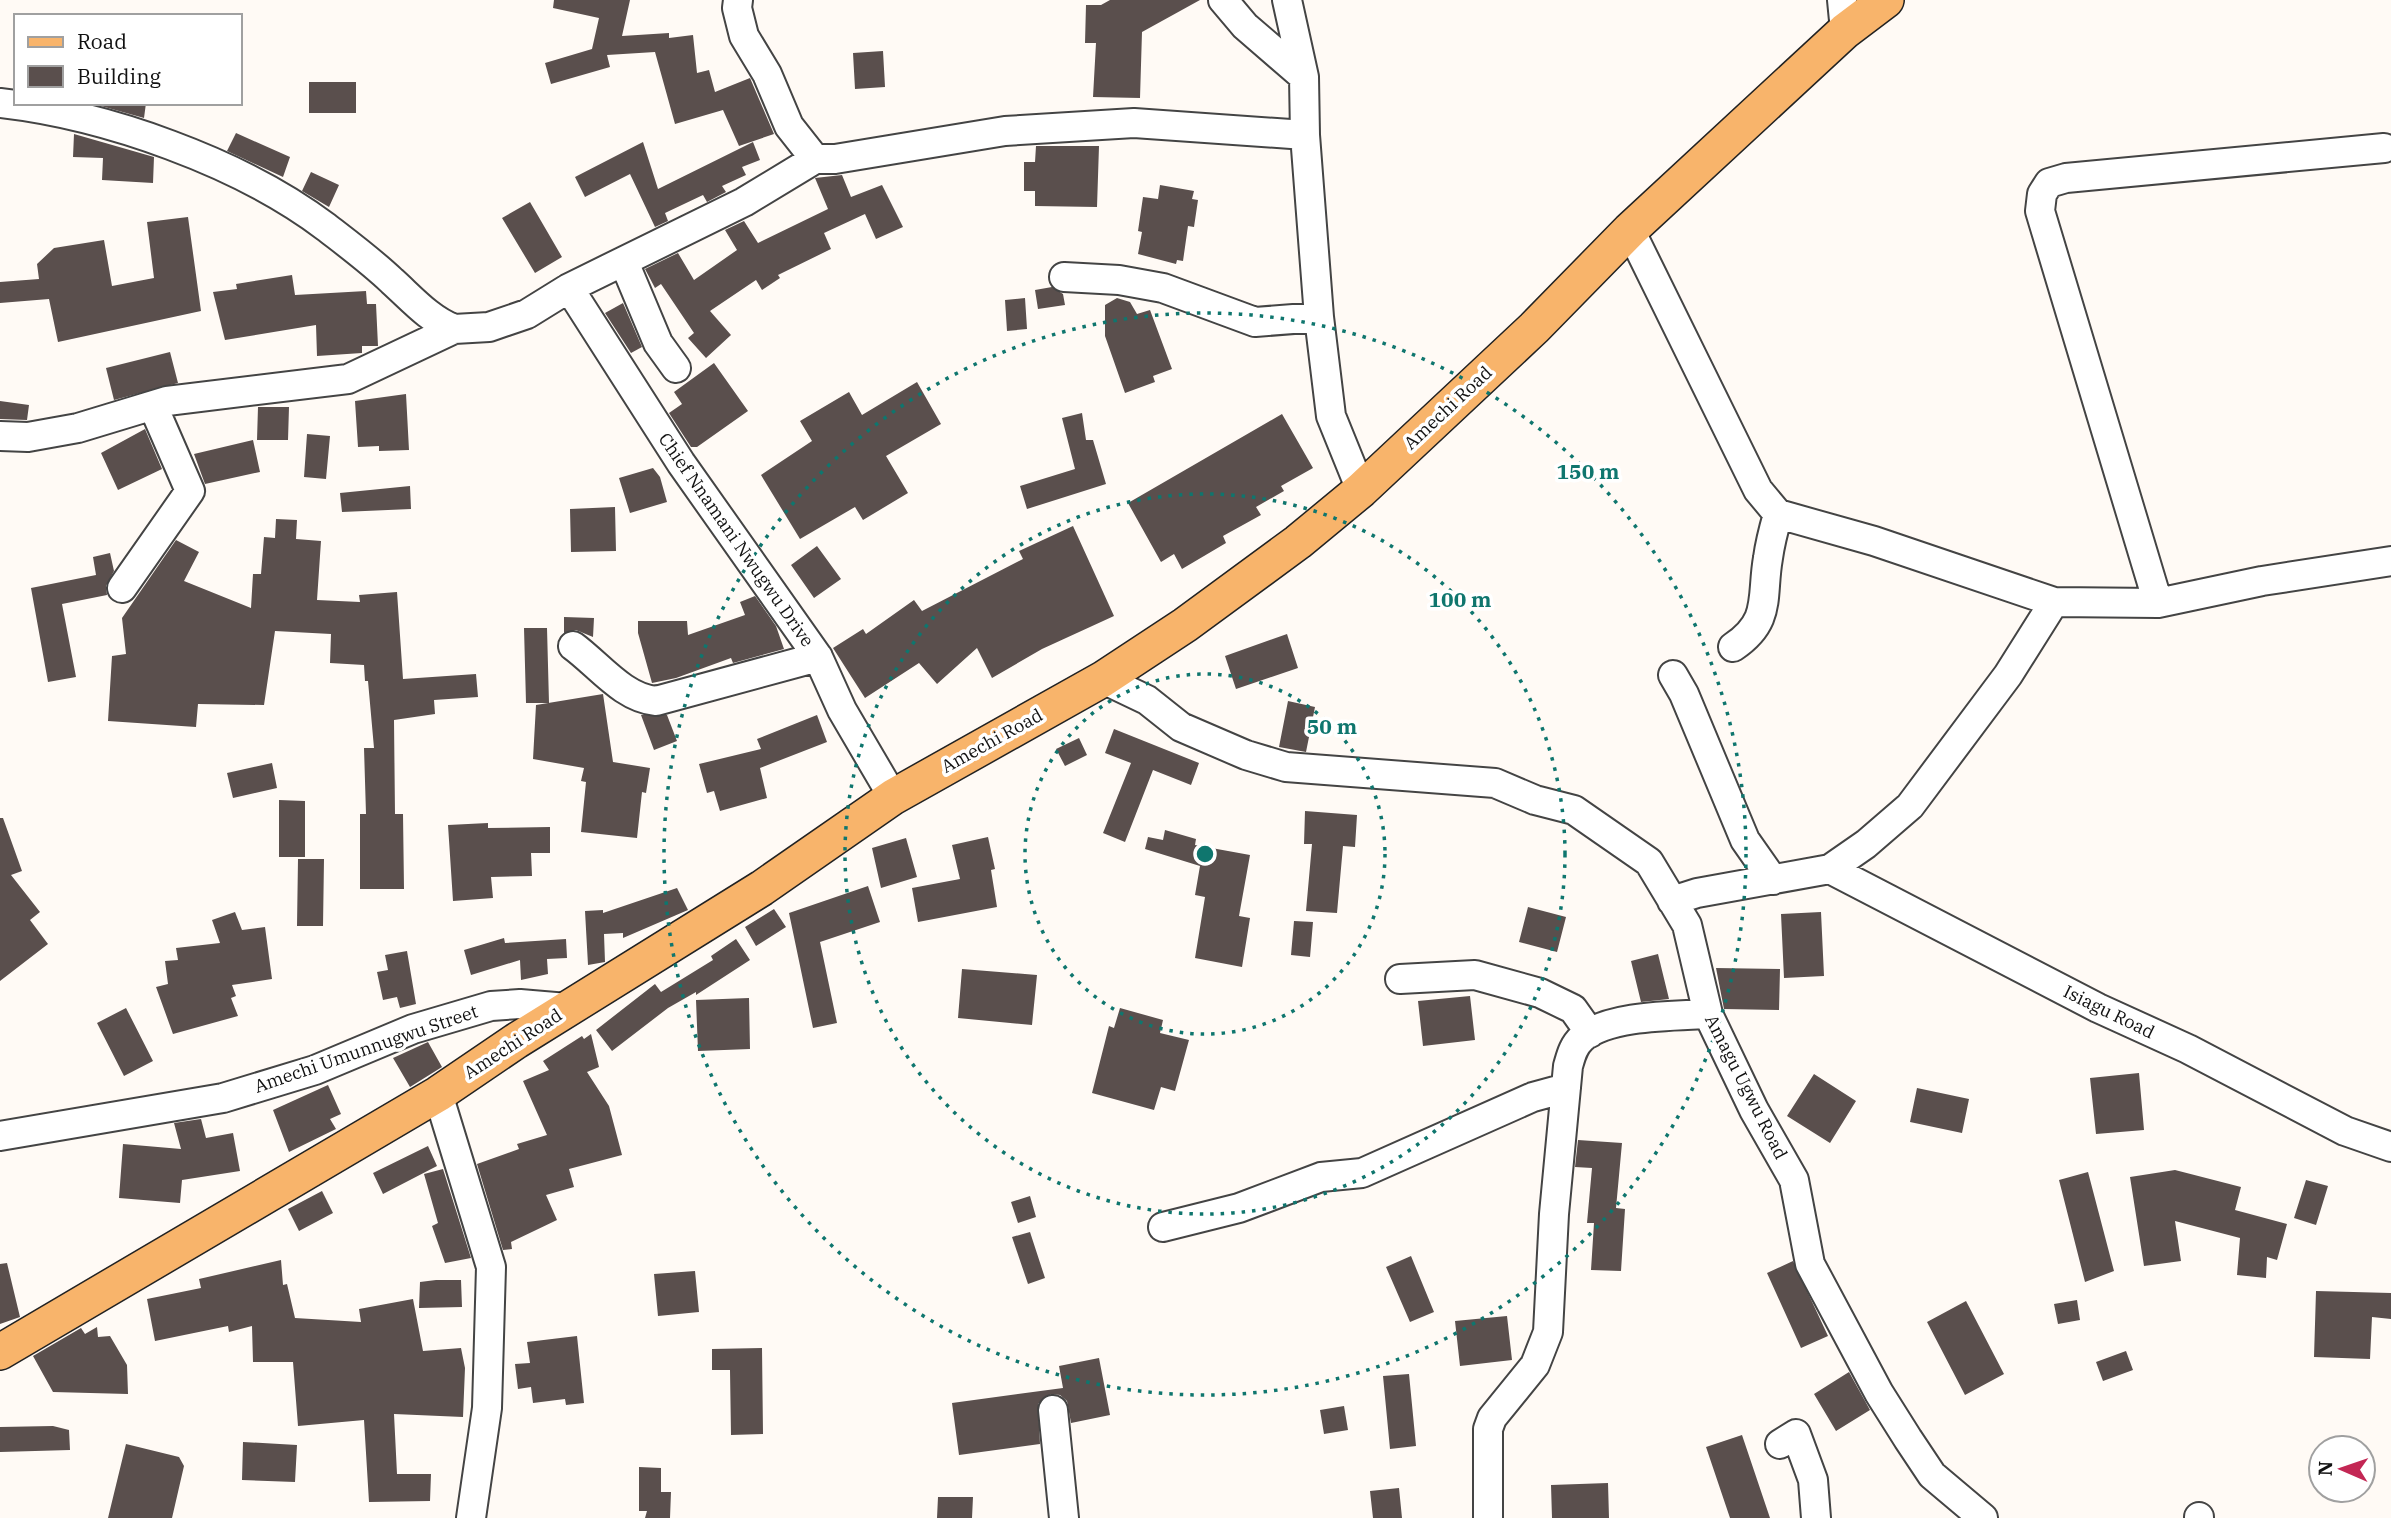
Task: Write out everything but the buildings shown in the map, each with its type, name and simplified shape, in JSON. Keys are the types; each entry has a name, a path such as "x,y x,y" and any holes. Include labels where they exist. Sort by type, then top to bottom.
{"main road":[{"name":"Amechi Road","path":"0,1352 438,1094 567,1008 762,888 893,797 1103,679 1206,610 1298,542 1361,490 1534,328 1844,16 1886,0"}],"street":[{"path":"738,0 737,8 744,36 766,74 789,126 815,159"},
{"path":"1223,0 1245,26 1304,77"},
{"path":"1287,0 1304,77 1305,135 1319,317 1331,416 1361,490"},
{"path":"0,103 104,122 192,153 254,183 306,212 390,279 435,322 454,330"},
{"path":"0,436 28,437 78,428 153,405 348,379 454,330 489,327 527,314 569,288 744,202 815,159 835,159 1005,131 1134,124 1305,135"},
{"path":"2158,603 2040,211 2042,194 2049,183 2066,178 2384,148"},
{"path":"1630,230 1758,490 1778,514 1874,541 2054,602 2158,603 2263,580 2391,561"},
{"path":"624,262 658,343 676,368"},
{"path":"1064,277 1119,280 1163,288 1255,321 1319,317"},
{"name":"Chief Nnamani Nwugwu Drive","path":"569,288 681,463 818,657 842,710 893,797"},
{"path":"122,587 190,491 153,405"},
{"path":"1733,647 1748,637 1759,620 1766,592 1767,560 1778,514"},
{"path":"1672,901 1697,893 1830,869 1910,806 2008,675 2054,602"},
{"path":"573,646 597,663 626,691 643,699 656,701 818,657"},
{"path":"1674,675 1745,840 1773,880"},
{"name":"Amagu Ugwu Road","path":"1103,679 1147,699 1181,727 1246,755 1286,767 1495,783 1535,800 1574,810 1649,862 1687,925 1708,1014 1754,1110 1794,1180 1810,1264 1879,1393 1932,1475 1983,1518"},
{"name":"Isiagu Road","path":"1830,869 2098,1008 2188,1049 2345,1131 2391,1147"},
{"path":"1400,979 1475,975 1539,993 1573,1009 1590,1032"},
{"name":"Amechi Umunnugwu Street","path":"0,1136 223,1098 315,1070 413,1029 491,1006 520,1004 567,1008"},
{"path":"1488,1518 1488,1429 1492,1418 1535,1365 1548,1332 1554,1214 1572,1049 1590,1032 1616,1023 1708,1014"},
{"path":"1163,1227 1239,1208 1321,1177 1362,1173 1533,1097 1566,1088"},
{"path":"438,1094 491,1267 487,1408 471,1518"},
{"path":"1053,1410 1064,1518"},
{"path":"1780,1444 1796,1434 1813,1480 1816,1518"}]}
